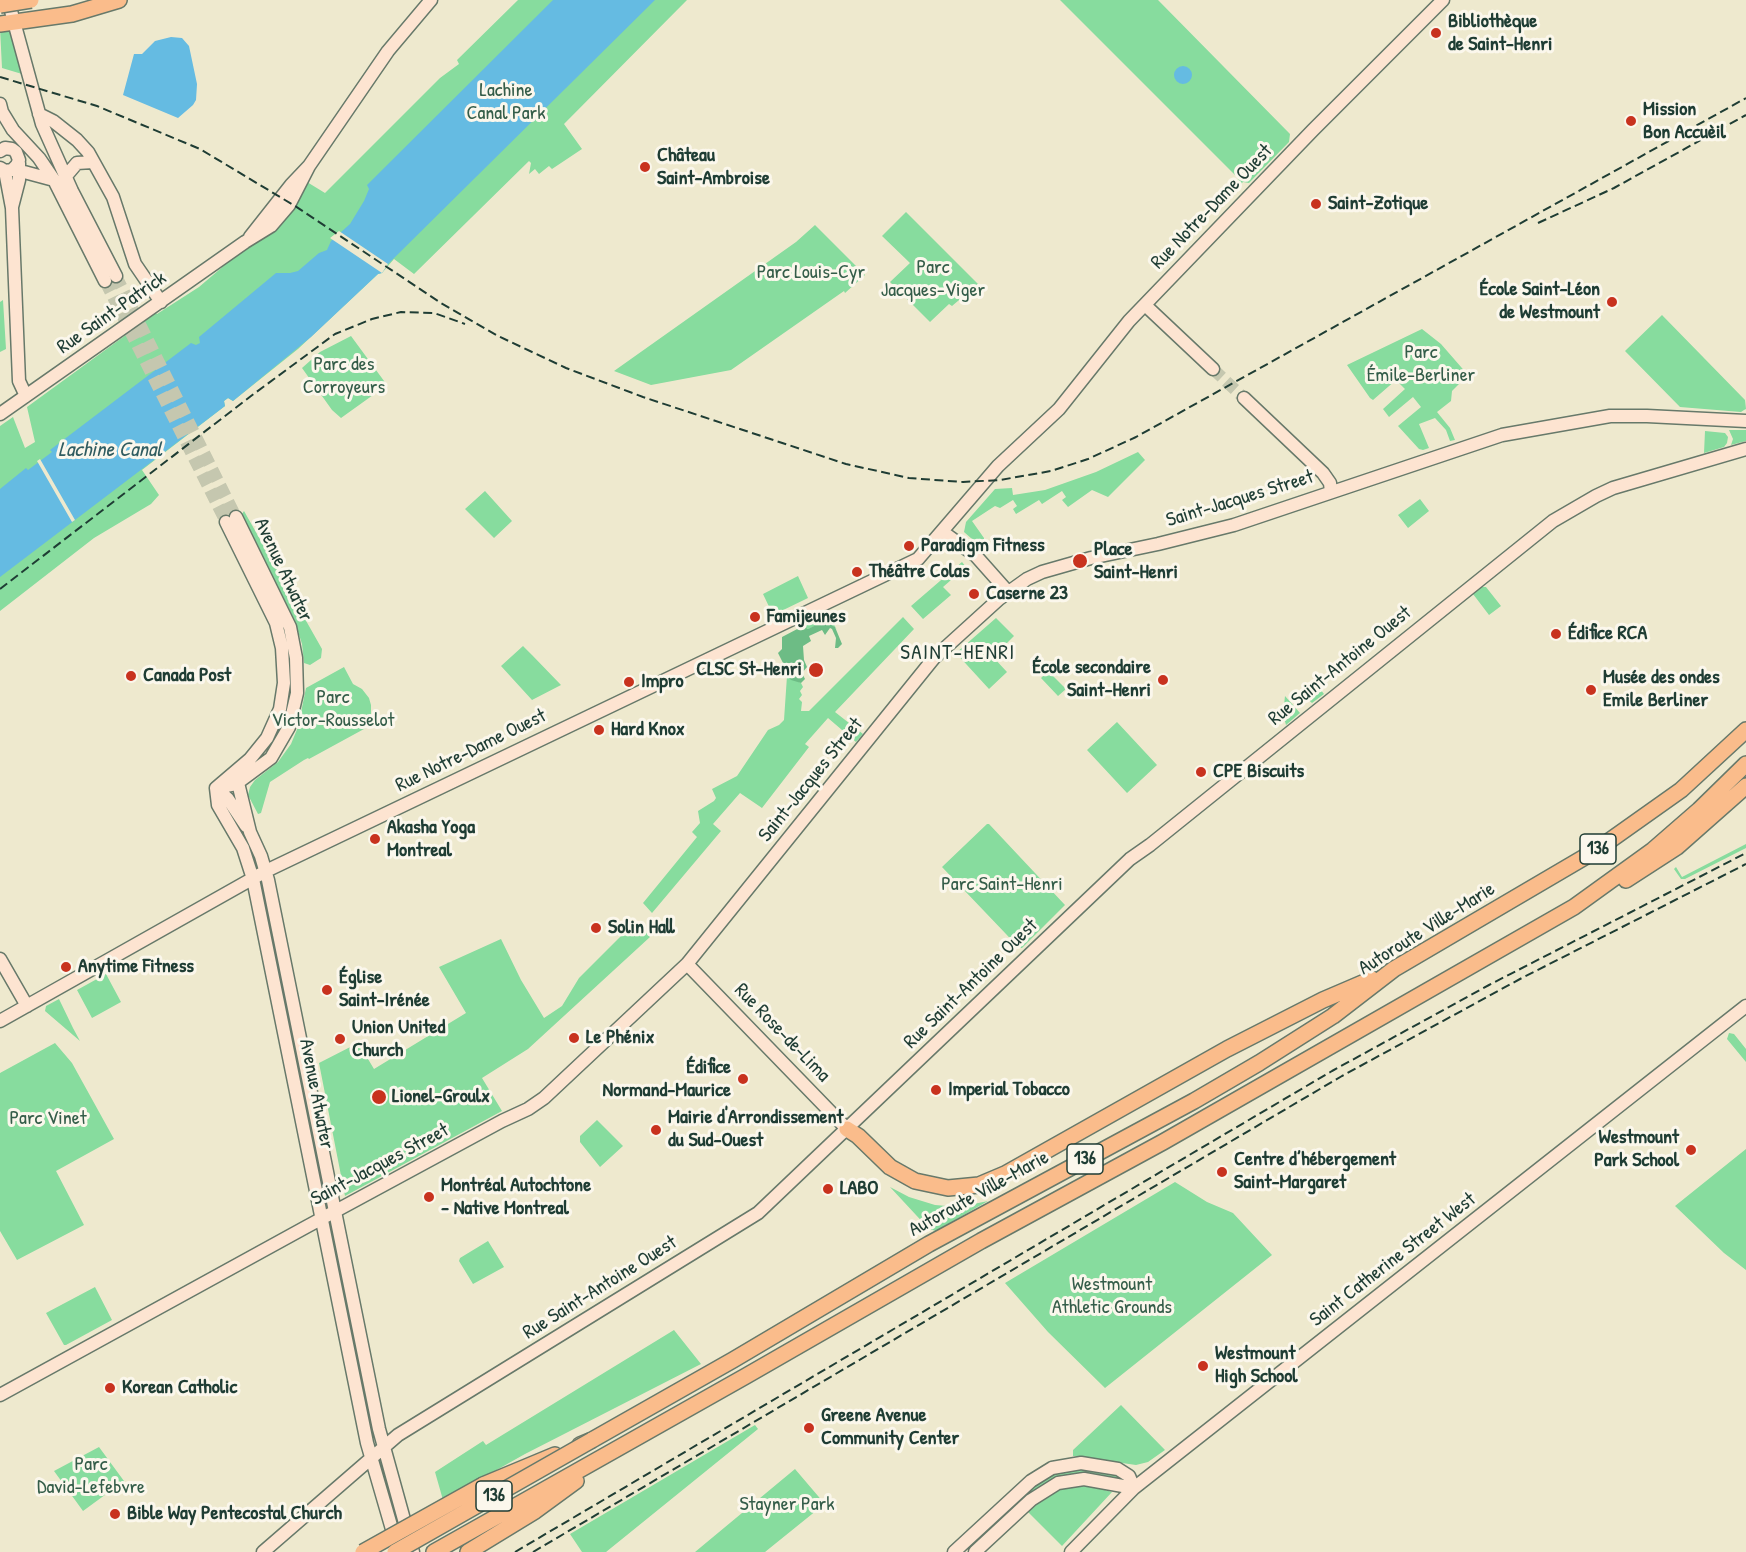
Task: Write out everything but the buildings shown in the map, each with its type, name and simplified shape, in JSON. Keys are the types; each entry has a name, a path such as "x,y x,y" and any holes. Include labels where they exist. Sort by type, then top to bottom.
{"highway":[{"path":"0,5 31,0"},
{"path":"7,23 72,14 119,0"},
{"name":"Autoroute Ville-Marie","path":"397,1552 733,1360 929,1244 1240,1074 1333,1016 1394,969 1595,851 1666,801 1712,763 1746,730"},
{"name":"136","path":"434,1552 971,1246 1163,1142 1574,907 1653,850 1746,765"},
{"path":"1574,907 1623,882 1664,857 1704,825 1746,786"},
{"path":"847,1129 858,1136 884,1162 909,1179 926,1185 948,1188 979,1185 1005,1174 1227,1049 1323,1000 1394,969"},
{"path":"363,1552 483,1485 592,1440"},
{"path":"468,1552 535,1511 622,1446"}],"main road":[{"path":"8,0 7,23 60,178 111,279"},
{"name":"Rue Saint-Patrick","path":"0,414 245,242 268,229 280,218 309,166 387,51 431,0"},
{"name":"Rue Notre-Dame Ouest","path":"0,1021 266,872 913,562 943,532 998,466 1059,409 1103,352 1145,305 1316,127 1443,0"},
{"path":"1,111 13,130 60,178"},
{"path":"39,114 50,119 77,140 88,152 113,197 135,264 161,302"},
{"path":"0,151 5,148 14,150 18,155 12,208 19,381 26,396"},
{"path":"60,178 77,163 93,162"},
{"path":"15,171 60,178"},
{"path":"1145,305 1213,369"},
{"path":"1244,398 1319,468 1330,483 1332,492"},
{"name":"Saint-Jacques Street","path":"0,1395 539,1102 687,964 934,658 1022,582 1042,572 1091,558 1221,529 1490,438 1610,416 1746,421"},
{"name":"Rue Saint-Antoine Ouest","path":"263,1552 398,1435 751,1218 1130,859 1550,523 1613,488 1746,449"},
{"name":"Avenue Atwater","path":"216,788 250,759 267,738 280,709 284,683 282,648 276,623 231,519 290,627 295,648 297,677 295,707 284,738 268,761 238,783 250,832 266,872 383,1447 413,1552"},
{"path":"943,532 976,556 1008,592"},
{"path":"216,788 230,787 238,783"},
{"name":"Avenue Atwater","path":"216,788 228,799 250,832"},
{"name":"Avenue Atwater","path":"216,788 218,805 243,848 253,879 371,1459 397,1552"},
{"path":"0,958 27,1006"},
{"name":"Rue Rose-de-Lima","path":"687,964 847,1129"},
{"name":"Saint Catherine Street West","path":"1071,1552 1134,1488 1746,1006"},
{"path":"954,1552 1030,1481 1052,1468 1081,1463 1118,1469 1129,1476 1134,1488"},
{"path":"975,1552 1030,1500 1058,1483 1084,1479 1134,1488"}],"green space":[{"name":"Lachine Canal Park","path":"518,0 687,0 564,124 582,149 552,169 549,166 539,174 535,169 529,174 531,163 529,161 414,274 394,259 382,273 378,274 298,349 233,401 228,398 224,401 225,406 142,470 159,495 151,504 94,538 0,611 0,426 13,417 25,448 35,442 27,407 156,313 199,287 233,258 271,232 307,182 325,193 440,78 459,64 457,60"},
{"path":"1060,0 1158,0 1290,134 1289,142 1249,183 1241,184 1237,177"},
{"path":"0,28 10,29 22,74 2,68"},
{"name":"Parc Jacques-Viger","path":"906,212 978,284 952,306 949,304 930,322 890,282 910,263 882,236"},
{"name":"Parc Louis-Cyr","path":"815,225 865,275 845,293 844,291 731,370 651,385 614,371 796,242"},
{"path":"3,300 6,349 0,352 0,302"},
{"path":"1662,315 1745,400 1746,409 1741,412 1680,407 1625,351"},
{"name":"Parc Émile-Berliner","path":"1422,329 1441,344 1468,375 1452,391 1451,401 1437,412 1450,428 1455,440 1450,441 1446,430 1435,418 1419,424 1429,448 1423,450 1419,449 1398,426 1421,407 1413,397 1389,417 1383,409 1405,389 1396,380 1373,400 1347,365"},
{"name":"Parc des Corroyeurs","path":"351,336 387,385 341,418 332,410 302,368 320,352"},
{"path":"1729,430 1746,430 1746,441 1731,445 1733,439"},
{"path":"1705,431 1725,433 1728,437 1727,443 1724,447 1704,453"},
{"path":"1138,452 1145,460 1108,497 1092,490 1068,507 1062,500 1066,497 1062,491 1042,504 1039,500 1016,514 1013,509 1017,506 1013,500 1000,508 995,506 972,521 984,538 984,544 980,546 964,532 966,522 995,489 1012,488 1013,495 1045,490 1096,472"},
{"path":"485,491 512,521 494,538 465,509"},
{"path":"1420,499 1429,511 1408,528 1398,515"},
{"path":"244,511 322,649 321,658 310,665 304,663 302,644 294,619 242,514"},
{"path":"962,562 966,567 943,587 951,595 923,619 911,606"},
{"path":"798,576 808,598 773,615 763,594"},
{"path":"1481,587 1486,587 1501,606 1489,615 1473,594"},
{"path":"829,615 837,630 824,622 808,629 803,626"},
{"path":"903,617 914,629 835,712 863,734 856,742 828,718 805,744 809,747 762,808 740,793 713,824 721,831 652,913 643,903 697,837 692,832 700,823 698,811 716,798 712,789 737,776 768,730 784,720 787,676 801,683 802,695 799,699 802,702 801,711 809,711"},
{"path":"996,618 1014,636 993,657 1007,672 989,689 956,653"},
{"path":"824,621 835,627 842,644 835,648 836,638 830,628 825,635 822,630 809,636 811,641 803,646 807,667 802,673 805,679 801,683 791,680 787,676 778,653 782,649 782,637 803,626 808,629"},
{"path":"523,646 561,685 532,700 501,666"},
{"name":"Parc Victor-Rousselot","path":"344,667 353,684 362,689 369,698 371,715 375,723 304,760 270,782 261,813 258,814 248,795 250,787 255,780 278,762 291,744 298,727 306,688"},
{"path":"1048,671 1066,689 1058,696 1041,678"},
{"path":"1316,684 1324,694 1312,703 1303,695"},
{"path":"1285,696 1300,713 1286,725 1283,714"},
{"path":"1117,722 1157,765 1127,793 1087,750"},
{"name":"Parc Saint-Henri","path":"987,824 1065,905 1022,948 1019,948 942,867"},
{"path":"1746,844 1746,848 1685,879 1681,879 1674,869 1676,867 1682,877"},
{"path":"636,921 650,937 528,1049 482,1078 502,1111 345,1196 319,1063 360,1042 374,1069 466,1013 439,967 501,939 521,980 544,1018 562,1006 579,978"},
{"path":"106,974 121,1002 92,1018 77,990"},
{"path":"59,999 80,1041 45,1011 46,1006"},
{"path":"1729,1033 1734,1034 1746,1049 1746,1062 1727,1039"},
{"name":"Parc Vinet","path":"55,1043 72,1063 114,1139 56,1171 84,1225 17,1260 0,1231 0,1073"},
{"path":"597,1120 623,1146 600,1167 580,1142 580,1136"},
{"path":"1746,1149 1746,1270 1724,1253 1675,1206"},
{"name":"Westmount Athletic Grounds","path":"1175,1182 1207,1202 1233,1213 1272,1255 1105,1388 1048,1332 1005,1283"},
{"path":"890,1187 909,1197 935,1205 959,1207 988,1201 936,1231 929,1229"},
{"path":"488,1241 504,1267 473,1284 459,1261 460,1258"},
{"path":"95,1287 112,1320 64,1345 46,1313"},
{"path":"674,1330 701,1364 525,1454 443,1500 435,1472 483,1441 486,1445"},
{"path":"1121,1405 1165,1450 1148,1462 1136,1465 1073,1456 1073,1450"},
{"path":"755,1425 758,1429 606,1552 582,1552 570,1534"},
{"name":"Parc David-Lefebvre","path":"99,1447 124,1481 83,1511 54,1471"},
{"path":"1074,1468 1112,1472 1121,1477 1119,1480 1084,1474 1058,1478 1041,1486 995,1525 993,1523 1034,1484 1058,1471"},
{"name":"Stayner Park","path":"795,1469 824,1503 822,1506 765,1552 695,1552"},
{"path":"1075,1486 1091,1486 1112,1492 1062,1546 1028,1512 1037,1502 1054,1491"}],"water":[{"name":"Lachine Canal","path":"553,0 655,0 388,264 382,273 378,274 311,337 233,401 228,398 224,401 225,406 0,577 0,489 26,468 28,470 52,452 50,450 191,343 196,345 200,343 199,337 276,273 298,271 319,253 327,250 331,241 350,224 364,201 369,189 367,185"},
{"path":"171,37 182,38 189,46 197,84 196,100 178,118 123,95 134,54 142,54 155,41"},
{"path":"1183,66 1189,69 1192,75 1189,81 1183,84 1177,81 1174,75 1177,69"}],"pier":[{"path":"339,231 388,264 382,273 330,238"},
{"path":"40,459 75,520 72,522 37,461"}],"tunnel":[{"path":"116,276 236,517"},
{"path":"105,281 226,522"},
{"path":"1213,369 1244,398"}],"railway":[{"path":"0,77 97,106 200,149 295,206 441,303 498,336 566,368 643,397 846,464 909,478 963,482 1000,480 1051,471 1088,459 1136,437 1746,98"},
{"path":"1538,223 1614,188 1746,115"},
{"path":"0,589 335,334 372,319 401,312 434,313 465,324"},
{"path":"515,1552 1332,1071 1489,985 1746,853"},
{"path":"533,1552 1342,1076 1520,979 1746,864"}],"place":[{"name":"Bibliothèque de Saint-Henri","path":"1436,33"},
{"name":"Mission Bon Accuèil","path":"1631,121"},
{"name":"Château Saint-Ambroise","path":"645,167"},
{"name":"Saint-Zotique","path":"1316,204"},
{"name":"École Saint-Léon de Westmount","path":"1612,302"},
{"name":"Paradigm Fitness","path":"909,546"},
{"name":"Place Saint-Henri","path":"1080,561"},
{"name":"Théâtre Colas","path":"857,572"},
{"name":"Caserne 23","path":"974,594"},
{"name":"Famijeunes","path":"755,617"},
{"name":"Édifice RCA","path":"1556,634"},
{"name":"CLSC St-Henri","path":"816,670"},
{"name":"Canada Post","path":"131,676"},
{"name":"École secondaire Saint-Henri","path":"1163,680"},
{"name":"Impro","path":"629,682"},
{"name":"Musée des ondes Emile Berliner","path":"1591,690"},
{"name":"Hard Knox","path":"599,730"},
{"name":"CPE Biscuits","path":"1201,772"},
{"name":"Akasha Yoga Montreal","path":"375,839"},
{"name":"Solin Hall","path":"596,928"},
{"name":"Anytime Fitness","path":"66,967"},
{"name":"Église Saint-Irénée","path":"327,990"},
{"name":"Le Phénix","path":"574,1038"},
{"name":"Union United Church","path":"340,1039"},
{"name":"Édifice Normand-Maurice","path":"743,1079"},
{"name":"Imperial Tobacco","path":"936,1090"},
{"name":"Lionel-Groulx","path":"379,1097"},
{"name":"Mairie d'Arrondissement du Sud-Ouest","path":"656,1130"},
{"name":"Westmount Park School","path":"1691,1150"},
{"name":"Centre d’hébergement Saint-Margaret","path":"1222,1172"},
{"name":"LABO","path":"828,1189"},
{"name":"Montréal Autochtone - Native Montreal","path":"429,1197"},
{"name":"Westmount High School","path":"1203,1366"},
{"name":"Korean Catholic","path":"110,1388"},
{"name":"Greene Avenue Community Center","path":"809,1428"},
{"name":"Bible Way Pentecostal Church","path":"115,1514"}],"district":[{"name":"SAINT-HENRI","path":"958,653"}]}
